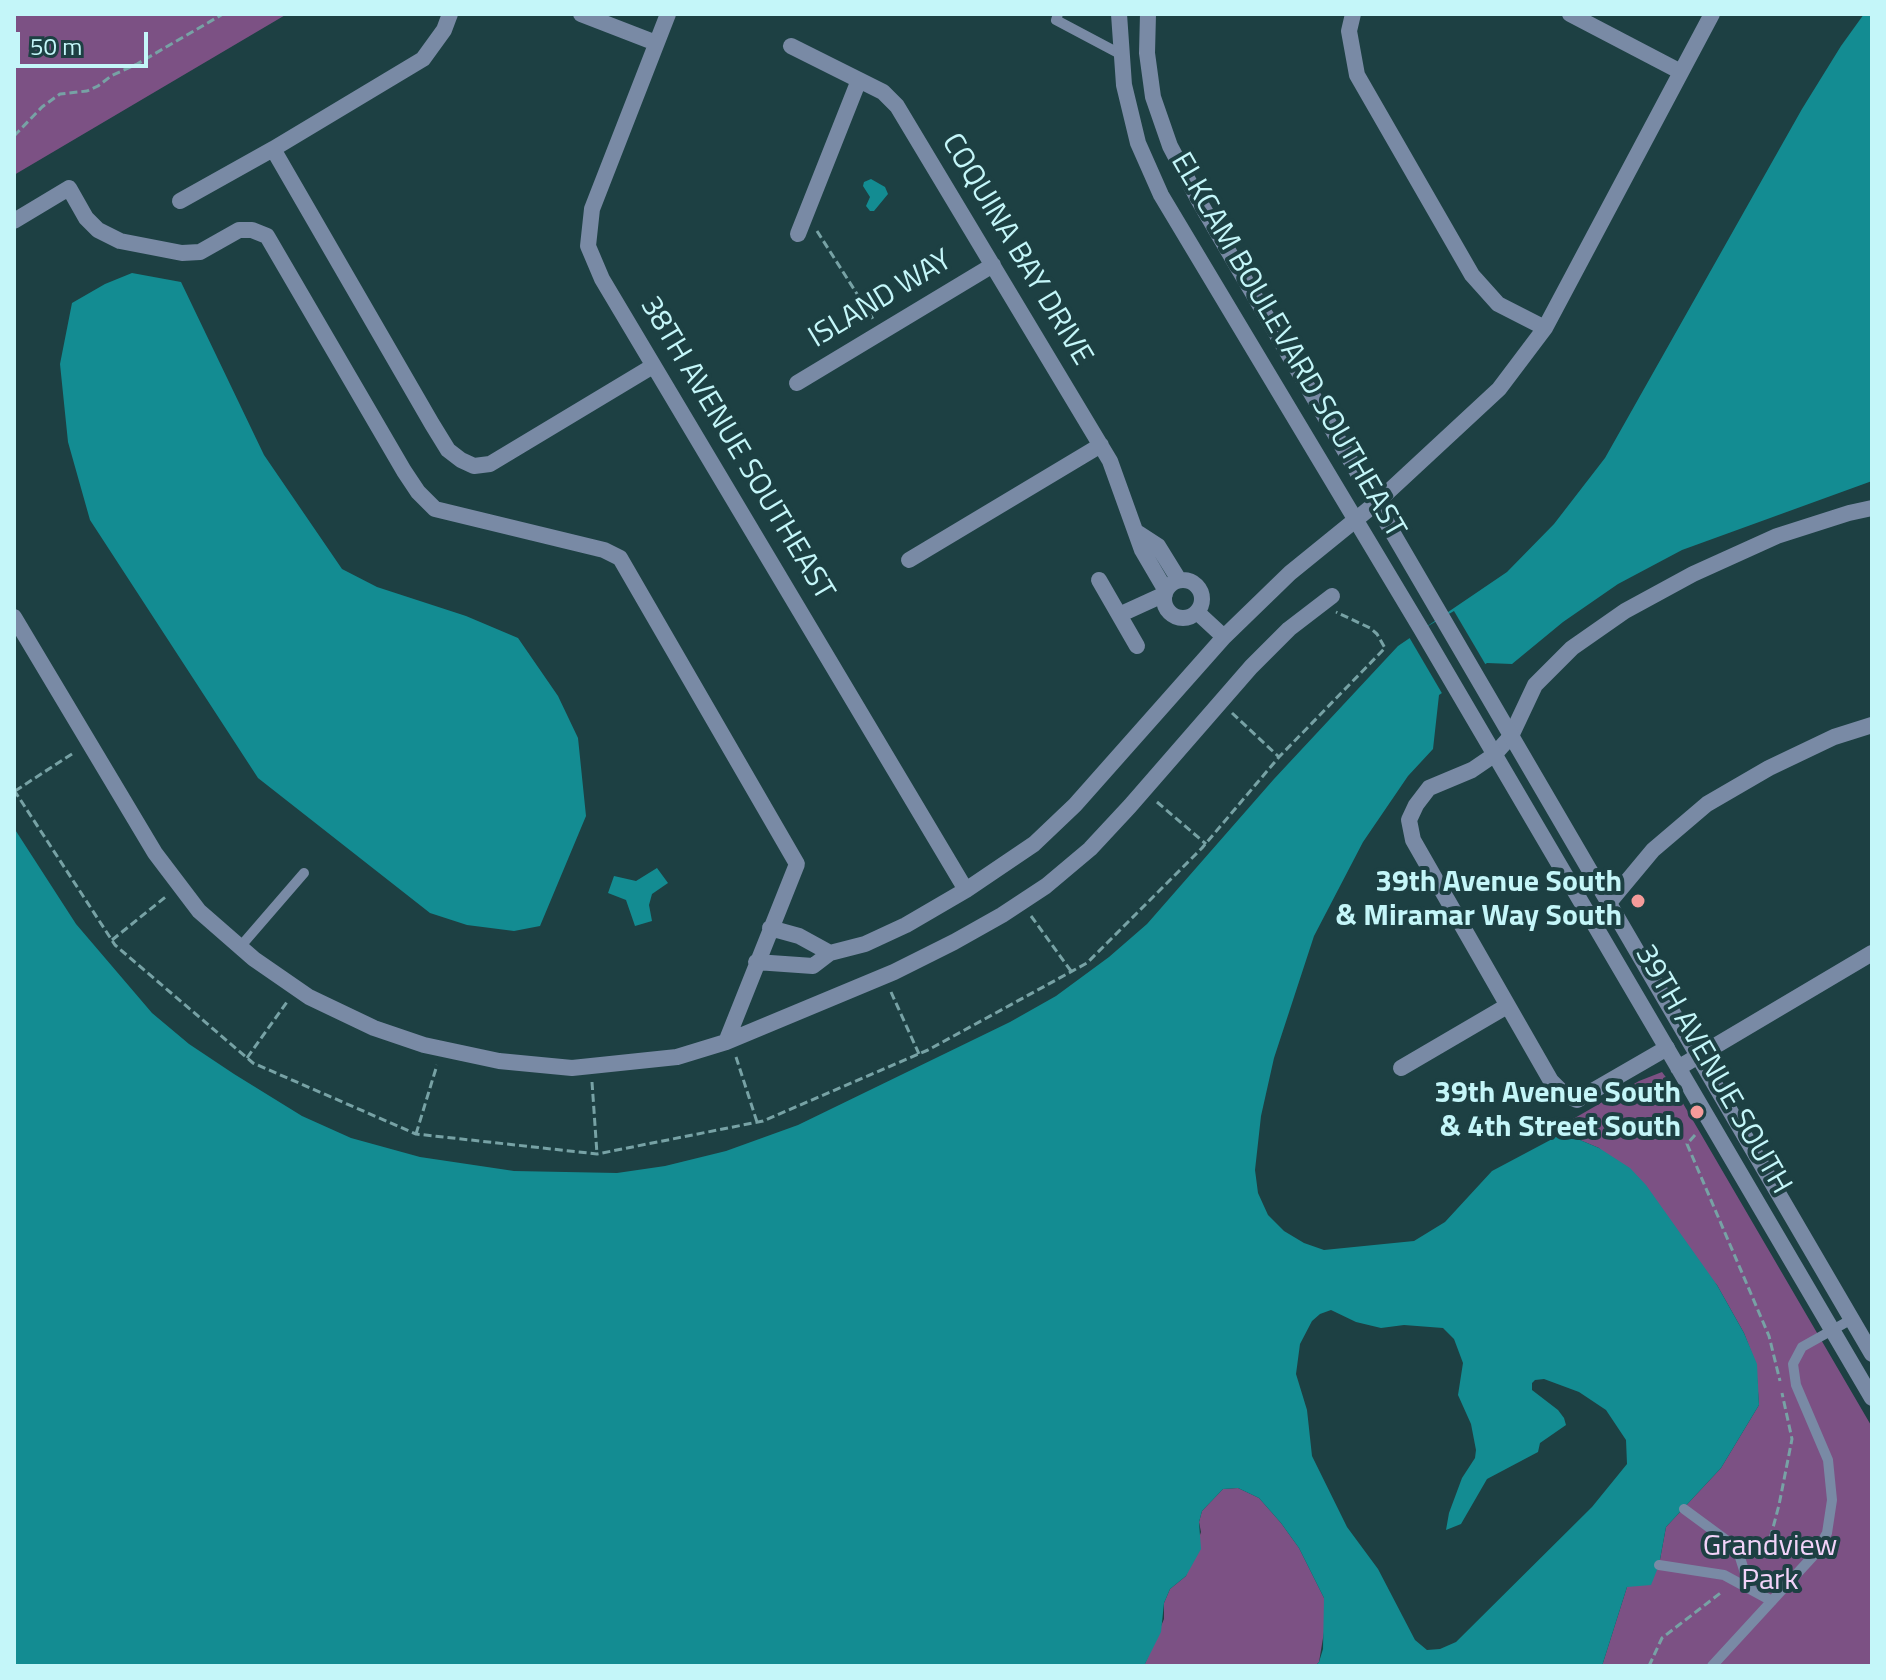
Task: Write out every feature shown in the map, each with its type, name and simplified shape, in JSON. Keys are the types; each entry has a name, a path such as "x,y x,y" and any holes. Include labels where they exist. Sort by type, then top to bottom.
{"street":[{"path":"180,201 423,59 444,30 450,14"},
{"path":"581,14 656,43"},
{"name":"38TH AVENUE SOUTHEAST","path":"668,14 592,209 588,246 602,279 653,366 966,890"},
{"name":"ELKCAM BOULEVARD SOUTHEAST","path":"1119,14 1124,85 1138,143 1161,195 1456,688"},
{"name":"ELKCAM BOULEVARD SOUTHEAST","path":"1148,14 1147,53 1153,97 1170,146 1475,677"},
{"path":"1353,14 1349,31 1357,75 1472,275 1498,304 1545,328"},
{"path":"1570,14 1681,72"},
{"path":"756,962 813,966 830,953 865,944 906,925 966,890 1034,844 1075,805 1224,637 1290,573 1375,504 1499,389 1545,328 1712,14"},
{"name":"COQUINA BAY DRIVE","path":"791,46 883,92 897,106 1101,445 1138,533 1158,546 1170,588 1167,608 1175,616 1186,617 1197,612 1202,602 1201,592 1190,581 1170,588"},
{"path":"1122,55 1147,53"},
{"path":"798,234 859,80"},
{"path":"273,149 440,437 448,450 461,460 474,466 490,464 653,366"},
{"path":"14,221 69,188 86,218 98,230 120,241 182,253 200,252 239,230 252,230 267,236 404,471 418,492 435,509 604,550 620,558 797,864 756,962 728,1041"},
{"name":"ISLAND WAY","path":"797,383 993,265"},
{"path":"1243,332 1266,317"},
{"path":"909,560 1101,445"},
{"path":"1667,1048 1577,1100 1564,1094 1551,1081 1413,840 1409,820 1429,788 1472,770 1494,755 1511,736 1535,685 1572,648 1625,611 1693,574 1777,536 1872,508"},
{"path":"1099,580 1137,646"},
{"path":"1119,615 1170,588"},
{"path":"14,617 155,853 199,911 240,947 297,989 374,1028 442,1049 499,1061 572,1068 677,1057 728,1041 884,977 954,942 1021,902 1046,886 1090,849 1279,638 1326,600"},
{"name":"COQUINA BAY DRIVE","path":"1197,612 1224,637"},
{"name":"39TH AVENUE SOUTH","path":"1475,677 1872,1354"},
{"name":"39TH AVENUE SOUTH","path":"1456,688 1872,1398"},
{"path":"1593,922 1653,850 1707,804 1769,768 1834,737 1872,725"},
{"path":"767,936 799,936 830,953"},
{"path":"1678,1068 1872,953"},
{"path":"1401,1068 1507,1006"}],"lane":[{"path":"1058,14 1056,20 1122,55"},
{"path":"240,947 304,873"},
{"path":"1712,1666 1815,1554 1827,1533 1832,1500 1828,1460 1796,1385 1793,1364 1802,1347 1852,1319"},
{"path":"1684,1509 1737,1548 1750,1589"},
{"path":"1659,1565 1724,1575 1772,1601"}],"path":[{"path":"14,136 42,107 60,94 87,91 98,86 223,14"},
{"path":"806,214 881,333"},
{"path":"89,743 14,791 112,940 253,1063 416,1134 597,1154 757,1122 919,1054 1087,963 1206,844 1279,757 1385,648 1370,628 1326,600"},
{"path":"1219,702 1279,757"},
{"path":"1143,791 1206,844"},
{"path":"112,940 180,886"},
{"path":"1021,902 1071,971"},
{"path":"884,977 919,1054"},
{"path":"247,1058 297,989"},
{"path":"728,1041 757,1122"},
{"path":"416,1134 442,1049"},
{"path":"591,1067 597,1154"},
{"path":"1695,1135 1687,1144 1769,1336 1792,1439 1770,1539 1745,1571"},
{"path":"1649,1666 1662,1638 1736,1582"}],"green space":[{"path":"14,14 287,14 14,175"},
{"name":"Grandview Park","path":"1662,1072 1872,1427 1872,1666 1602,1666 1627,1587 1659,1565 1666,1527 1721,1468 1759,1405 1756,1364 1744,1333 1717,1285 1599,1148 1580,1140 1573,1119 1639,1081"},
{"path":"1238,1488 1259,1498 1281,1523 1299,1548 1324,1598 1326,1620 1319,1662 1315,1666 1144,1666 1164,1619 1164,1603 1170,1589 1186,1576 1201,1532 1199,1522 1202,1511 1223,1489"}],"water":[{"path":"1864,14 1872,14 1872,481 1682,550 1618,584 1563,622 1512,664 1487,663 1439,695 1433,749 1408,776 1363,842 1314,936 1274,1058 1261,1116 1255,1170 1258,1193 1268,1215 1284,1231 1304,1243 1324,1250 1414,1241 1445,1222 1492,1171 1556,1137 1580,1140 1630,1168 1646,1185 1717,1285 1744,1333 1757,1364 1759,1405 1721,1468 1666,1527 1659,1565 1651,1585 1627,1587 1602,1666 1315,1666 1323,1649 1324,1598 1299,1548 1281,1523 1259,1498 1238,1488 1223,1489 1202,1511 1199,1522 1201,1549 1186,1576 1170,1589 1164,1603 1161,1632 1144,1666 14,1666 14,828 76,924 152,1013 189,1044 234,1074 302,1116 351,1138 420,1157 514,1171 617,1173 665,1166 726,1151 798,1125 1010,1022 1056,996 1109,957 1147,924 1274,779 1398,646 1507,572 1554,524 1605,458 1802,109","holes":["1331,1310 1356,1322 1381,1328 1404,1325 1443,1328 1454,1339 1463,1363 1458,1395 1471,1424 1476,1450 1475,1458 1462,1478 1446,1530 1461,1524 1487,1479 1538,1452 1540,1443 1566,1425 1558,1410 1532,1390 1535,1380 1544,1379 1579,1392 1606,1410 1626,1440 1627,1464 1592,1507 1456,1642 1440,1649 1427,1650 1415,1640 1378,1569 1347,1527 1312,1456 1307,1410 1296,1374 1300,1344 1312,1321 1320,1314"]},
{"path":"871,179 885,187 888,194 874,211 866,206 870,197 863,186"},
{"path":"132,273 181,282 264,455 342,569 377,587 466,616 518,638 558,696 578,738 586,816 540,926 514,931 467,925 430,913 258,778 90,520 68,442 60,364 72,303"},
{"path":"657,868 668,883 652,894 649,905 652,921 635,926 626,900 608,893 614,876 636,881"}],"pier":[{"path":"1454,611 1487,667 1443,695 1409,637"}],"place":[{"name":"39th Avenue South & Miramar Way South","path":"1638,901"},
{"name":"39th Avenue South & 4th Street South","path":"1697,1112"}]}
